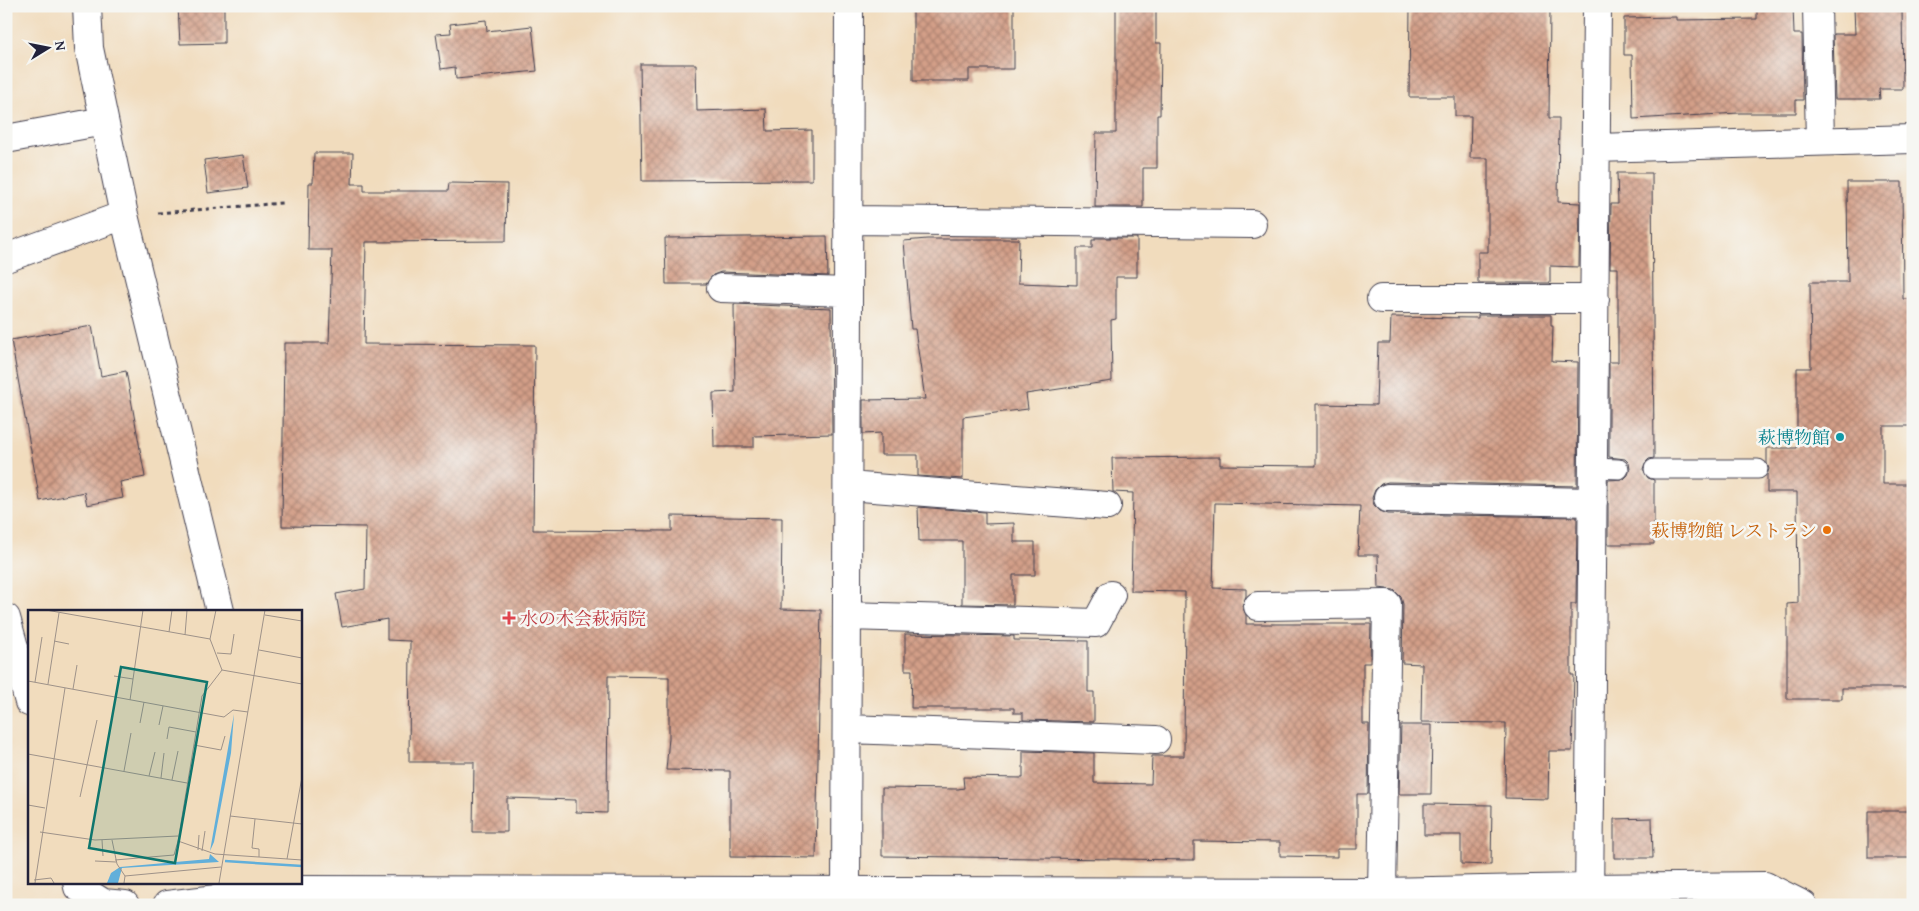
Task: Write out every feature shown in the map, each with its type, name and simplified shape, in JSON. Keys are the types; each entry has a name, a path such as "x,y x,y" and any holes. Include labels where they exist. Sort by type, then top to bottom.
{"street":[{"path":"87,6 89,48 124,215 220,610"},
{"path":"846,890 849,6"},
{"path":"1589,896 1593,502 1606,468 1595,298 1597,6"},
{"path":"1817,6 1820,141"},
{"path":"6,139 104,121"},
{"path":"1596,148 1913,138"},
{"path":"6,258 124,215"},
{"path":"848,220 1252,224"},
{"path":"720,288 848,292"},
{"path":"1381,299 1595,298"},
{"path":"848,486 1107,506"},
{"path":"1388,498 1593,502"},
{"path":"847,616 1096,623 1111,596"},
{"path":"1258,606 1387,604 1382,892"},
{"path":"6,618 28,698"},
{"path":"847,729 1156,740"},
{"path":"77,884 78,887 103,903 125,905"},
{"path":"167,905 232,901 285,886 846,890 1246,898 1382,892 1589,896 1765,886 1803,905"}],"lane":[{"path":"1654,469 1758,469"}],"path":[{"path":"124,215 282,203"}],"building":[{"path":"178,6 224,6 224,43 180,44"},
{"path":"913,6 1014,6 1014,69 969,69 969,81 913,81"},
{"path":"1116,6 1156,6 1156,43 1161,43 1160,115 1157,115 1157,168 1143,168 1143,207 1095,207 1096,133 1116,133"},
{"path":"1410,6 1550,6 1549,118 1559,118 1558,202 1580,203 1579,267 1550,266 1550,283 1478,283 1478,252 1488,252 1488,158 1470,158 1471,116 1455,116 1455,97 1409,97"},
{"path":"1757,6 1793,6 1794,34 1802,34 1803,100 1796,100 1796,113 1739,113 1633,119 1632,55 1624,55 1624,18 1676,17 1676,20 1757,19"},
{"path":"1902,7 1903,89 1879,89 1880,99 1835,99 1833,34 1855,34 1854,8"},
{"path":"486,20 487,31 532,26 537,71 456,79 455,67 441,69 436,34 451,33 450,24"},
{"path":"640,64 696,64 697,111 766,109 767,131 812,130 812,180 642,181"},
{"path":"314,153 353,153 352,184 364,184 364,191 448,191 449,183 507,184 506,241 366,242 364,344 535,345 533,530 672,531 672,516 782,518 781,609 821,610 816,858 730,857 730,771 666,770 669,738 669,677 608,676 607,813 576,812 576,800 507,798 507,832 473,832 474,762 409,762 410,641 387,640 387,619 342,627 336,594 365,589 366,527 282,526 284,343 329,343 332,250 308,250 309,183 313,183"},
{"path":"243,155 248,188 208,193 204,160"},
{"path":"1617,173 1652,173 1654,458 1649,459 1645,463 1643,469 1648,478 1654,480 1654,544 1608,544 1608,480 1624,479 1630,469 1629,463 1625,459 1609,457 1609,362 1618,362 1618,268 1610,268 1611,204 1618,204"},
{"name":"萩博物館","path":"1847,182 1902,182 1903,299 1913,299 1913,426 1883,426 1883,484 1913,484 1913,688 1842,688 1842,699 1787,699 1787,604 1798,603 1797,492 1767,492 1769,469 1767,448 1797,448 1797,368 1811,368 1810,282 1848,282"},
{"path":"827,236 828,276 721,272 713,275 706,284 666,284 665,238"},
{"path":"1095,238 1137,238 1137,277 1116,277 1116,319 1111,320 1112,381 1026,394 1028,409 963,417 963,479 918,476 918,455 881,455 881,433 863,434 863,400 925,399 915,329 911,329 904,241 927,239 1019,239 1018,283 1077,285 1077,248 1092,248 1092,240 1095,240"},
{"path":"734,304 831,308 832,434 754,436 754,447 714,447 713,393 735,392"},
{"path":"1478,315 1551,315 1551,325 1553,325 1552,361 1578,362 1577,486 1388,482 1381,484 1375,490 1372,498 1374,505 1380,511 1388,514 1577,517 1576,604 1571,604 1571,675 1574,675 1572,751 1549,751 1548,799 1505,798 1506,723 1421,722 1422,664 1402,663 1403,604 1401,597 1394,590 1379,588 1378,555 1358,555 1360,506 1215,503 1213,588 1246,589 1246,596 1242,606 1246,615 1246,624 1371,624 1370,663 1363,663 1363,724 1369,724 1368,794 1357,794 1357,849 1337,849 1337,857 1280,856 1280,842 1194,841 1194,860 882,856 882,788 958,789 964,788 963,777 1023,778 1023,751 1094,753 1094,783 1151,784 1152,756 1184,756 1185,592 1131,591 1133,493 1113,492 1112,458 1220,457 1220,465 1316,466 1316,404 1376,405 1378,343 1390,343 1391,317 1478,318"},
{"path":"92,326 101,376 126,371 145,477 120,482 123,498 87,505 84,492 40,501 11,340"},
{"path":"918,507 985,512 985,524 1014,523 1014,542 1035,542 1035,575 1013,575 1013,605 962,604 962,541 919,541"},
{"path":"905,634 1014,636 1014,640 1088,641 1088,692 1094,692 1094,722 1023,720 1023,713 1014,713 1014,708 911,708 912,670 905,670"},
{"path":"1401,725 1432,725 1431,794 1399,794"},
{"path":"1424,804 1492,805 1491,865 1461,864 1461,835 1424,835"},
{"path":"1868,811 1913,811 1913,858 1868,858"},
{"path":"1652,818 1653,858 1614,858 1614,819"}],"place":[{"name":"萩博物館","path":"1840,437"},
{"name":"萩博物館 レストラン","path":"1827,530"},
{"name":"水の木会萩病院","path":"509,618"}]}
